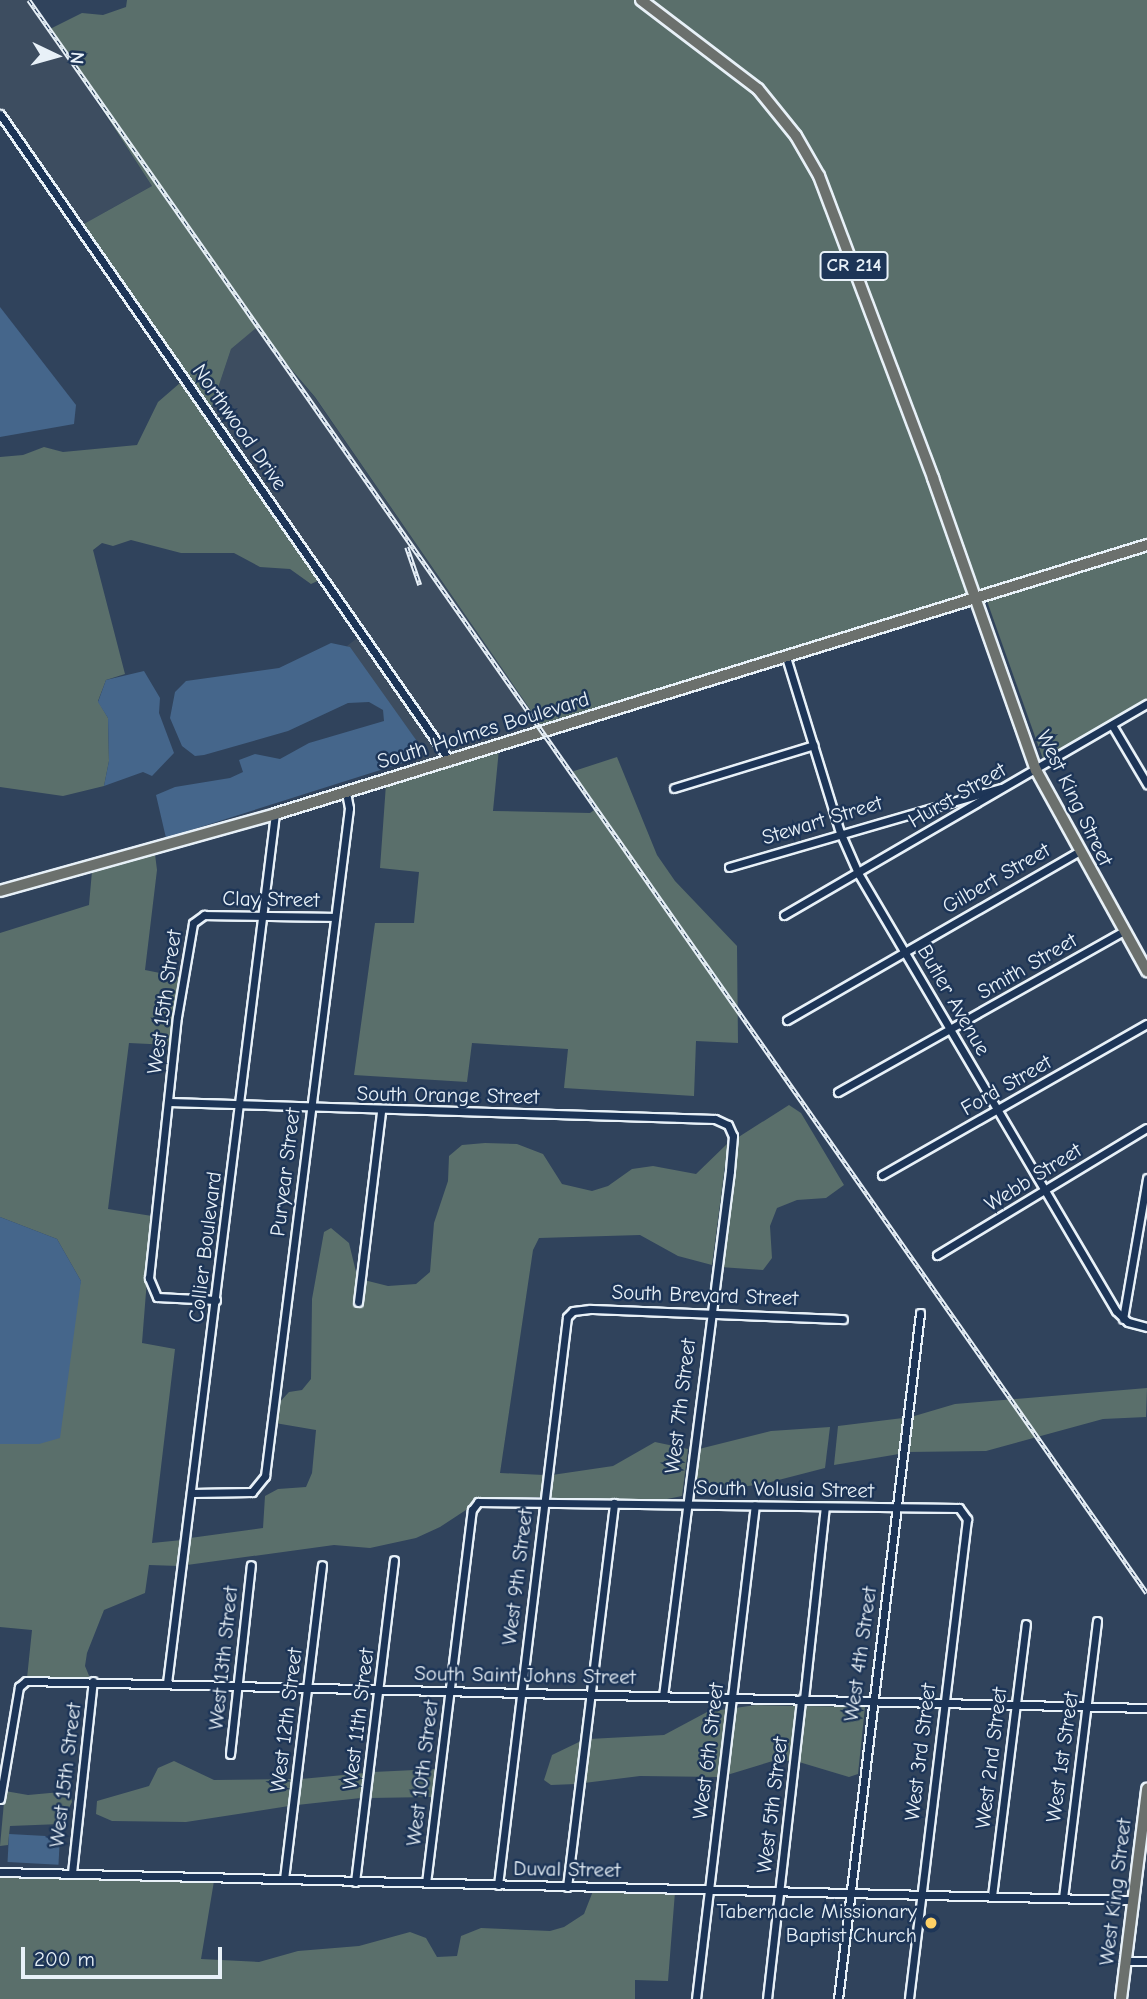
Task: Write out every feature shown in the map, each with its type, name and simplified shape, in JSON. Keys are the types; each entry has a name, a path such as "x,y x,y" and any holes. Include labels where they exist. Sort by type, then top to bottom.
{"main road":[{"name":"CR 214","path":"641,0 758,89 812,162 832,203 973,595"},
{"name":"South Holmes Boulevard","path":"0,891 346,793 786,657 973,595 1147,545"},
{"name":"West King Street","path":"973,595 1036,771 1077,852 1147,971"},
{"name":"West King Street","path":"1121,1999 1147,1790"}],"street":[{"name":"Northwood Drive","path":"0,114 450,761"},
{"name":"Butler Avenue","path":"786,657 840,832 858,873 1045,1192 1123,1319"},
{"name":"Hurst Street","path":"784,915 1036,771 1147,704"},
{"path":"1112,725 1147,784"},
{"path":"674,788 814,745"},
{"name":"Stewart Street","path":"729,867 840,832 1006,787"},
{"name":"Puryear Street","path":"192,1493 251,1492 265,1476 349,808 346,793"},
{"name":"Collier Boulevard","path":"167,1683 265,915 275,814"},
{"name":"Gilbert Street","path":"787,1020 1077,852"},
{"name":"Clay Street","path":"206,915 335,917"},
{"name":"West 15th Street","path":"169,1102 192,928 195,920 206,915"},
{"name":"Smith Street","path":"838,1092 1124,931"},
{"name":"Ford Street","path":"882,1175 1147,1024"},
{"path":"169,1102 150,1289 157,1297 171,1300 216,1300"},
{"name":"South Orange Street","path":"169,1102 241,1107 715,1119 725,1123"},
{"path":"358,1302 381,1111"},
{"name":"West 7th Street","path":"663,1696 733,1136 725,1123"},
{"name":"Webb Street","path":"937,1255 1147,1128"},
{"path":"1147,1178 1123,1319 1147,1327"},
{"name":"South Brevard Street","path":"567,1317 573,1311 590,1309 843,1319"},
{"name":"West 4th Street","path":"838,1999 920,1313"},
{"name":"West 9th Street","path":"498,1885 567,1317"},
{"name":"South Volusia Street","path":"478,1502 545,1501 964,1511"},
{"name":"West 10th Street","path":"426,1883 472,1510 478,1502"},
{"path":"566,1887 614,1503"},
{"name":"West 6th Street","path":"696,1999 755,1506"},
{"name":"West 5th Street","path":"767,1999 825,1507"},
{"name":"West 3rd Street","path":"909,1999 967,1519 964,1511"},
{"name":"West 11th Street","path":"355,1882 394,1560"},
{"name":"West 13th Street","path":"230,1754 251,1565"},
{"name":"West 12th Street","path":"284,1880 322,1565"},
{"name":"West 1st Street","path":"1063,1898 1097,1621"},
{"name":"West 2nd Street","path":"992,1896 1026,1624"},
{"name":"West 15th Street","path":"72,1873 93,1681"},
{"name":"South Saint Johns Street","path":"0,1799 21,1683 93,1681 1147,1708"},
{"name":"Duval Street","path":"0,1872 1133,1900"},
{"path":"1125,1961 1147,1962"}],"shaded area":[{"path":"0,0 29,0 152,186 82,225 0,108"},
{"path":"256,327 315,398 543,728 452,756 211,409 231,349"},
{"path":"361,635 445,759 421,766 413,760 419,744 347,646"}],"green space":[{"path":"127,0 635,0 670,23 755,91 809,163 968,593 543,728 315,397 256,328 231,349 211,409 82,225 152,186 50,29 82,13 103,15 126,7"},
{"path":"648,0 1147,0 1147,541 976,591 823,174 800,134 761,86"},
{"path":"180,383 322,579 311,584 290,569 260,567 234,553 181,553 131,540 113,546 102,543 93,550 125,674 106,680 98,701 108,718 109,761 104,786 63,796 0,787 0,457 23,455 44,447 63,452 137,445 158,402"},
{"path":"1147,551 1147,699 1043,759 987,601"},
{"path":"499,749 493,811 590,813 597,808 571,772 617,757 657,855 675,881 737,946 738,1043 696,1041 694,1096 564,1088 568,1049 472,1043 467,1082 354,1075 375,923 414,923 419,872 380,868 386,784"},
{"path":"155,854 157,870 145,970 180,977 170,1045 129,1043 108,1209 152,1216 142,1343 175,1349 152,1543 182,1540 179,1566 149,1565 145,1593 104,1610 87,1653 85,1666 90,1678 27,1678 32,1630 0,1627 0,1444 39,1444 81,1281 57,1239 0,1217 0,933 89,905 92,871"},
{"path":"789,1105 801,1113 844,1185 826,1198 797,1200 777,1208 770,1226 772,1258 763,1270 720,1267 737,1138"},
{"path":"728,1143 712,1265 678,1256 640,1235 539,1238 533,1250 500,1473 544,1475 541,1497 477,1497 469,1508 440,1527 416,1538 370,1548 334,1545 187,1565 190,1538 263,1528 265,1496 278,1489 306,1487 312,1473 316,1430 275,1423 277,1405 289,1392 302,1390 311,1379 312,1299 324,1232 331,1228 349,1243 357,1276 354,1305 361,1305 364,1280 388,1286 416,1284 430,1272 434,1223 448,1181 449,1156 462,1145 517,1144 543,1154 562,1184 592,1191 608,1186 632,1169 653,1166 696,1174"},
{"path":"1147,1388 1146,1417 1103,1419 986,1451 907,1452 911,1417 955,1404"},
{"path":"903,1418 899,1454 834,1465 838,1426"},
{"path":"830,1427 825,1468 763,1484 690,1494 695,1450 771,1431"},
{"path":"655,1442 688,1449 682,1496 657,1501 549,1498 552,1475 613,1466"},
{"path":"756,1705 796,1706 791,1761 776,1760 727,1775 735,1708"},
{"path":"804,1706 865,1707 858,1774 849,1777 799,1762"},
{"path":"727,1709 718,1777 640,1776 584,1783 589,1739 664,1735 707,1712"},
{"path":"581,1741 576,1784 551,1785 544,1780 552,1755"},
{"path":"174,1761 214,1780 293,1779 289,1806 186,1822 112,1821 96,1814 97,1801 149,1786 158,1768"},
{"path":"436,1769 432,1797 369,1798 373,1772"},
{"path":"365,1773 361,1798 297,1805 301,1779"},
{"path":"5,1791 28,1795 61,1792 71,1796 72,1802 61,1824 10,1826 8,1845 0,1846"},
{"path":"0,1875 214,1881 201,1959 259,1962 298,1951 359,1946 410,1932 426,1938 437,1957 457,1956 461,1936 481,1928 550,1931 564,1927 584,1914 593,1891 675,1892 668,1981 635,1980 635,1999 0,1999"}],"water":[{"path":"0,307 76,405 74,424 0,437"},
{"path":"331,643 350,647 419,744 412,760 166,838 156,795 175,787 230,778 243,772 239,760 255,754 280,759 309,743 384,721 383,710 369,702 348,703 288,731 204,755 195,756 182,746 170,718 175,692 186,681 279,668"},
{"path":"144,671 160,698 159,713 174,753 152,776 143,772 104,786 109,761 108,718 98,702 106,680"},
{"path":"0,1217 57,1239 81,1281 60,1438 39,1444 0,1444"},
{"path":"9,1834 60,1837 58,1865 8,1862"}],"railway":[{"path":"29,0 1147,1593"},
{"path":"407,547 420,585"}],"place":[{"name":"Tabernacle Missionary Baptist Church","path":"931,1923"}]}
